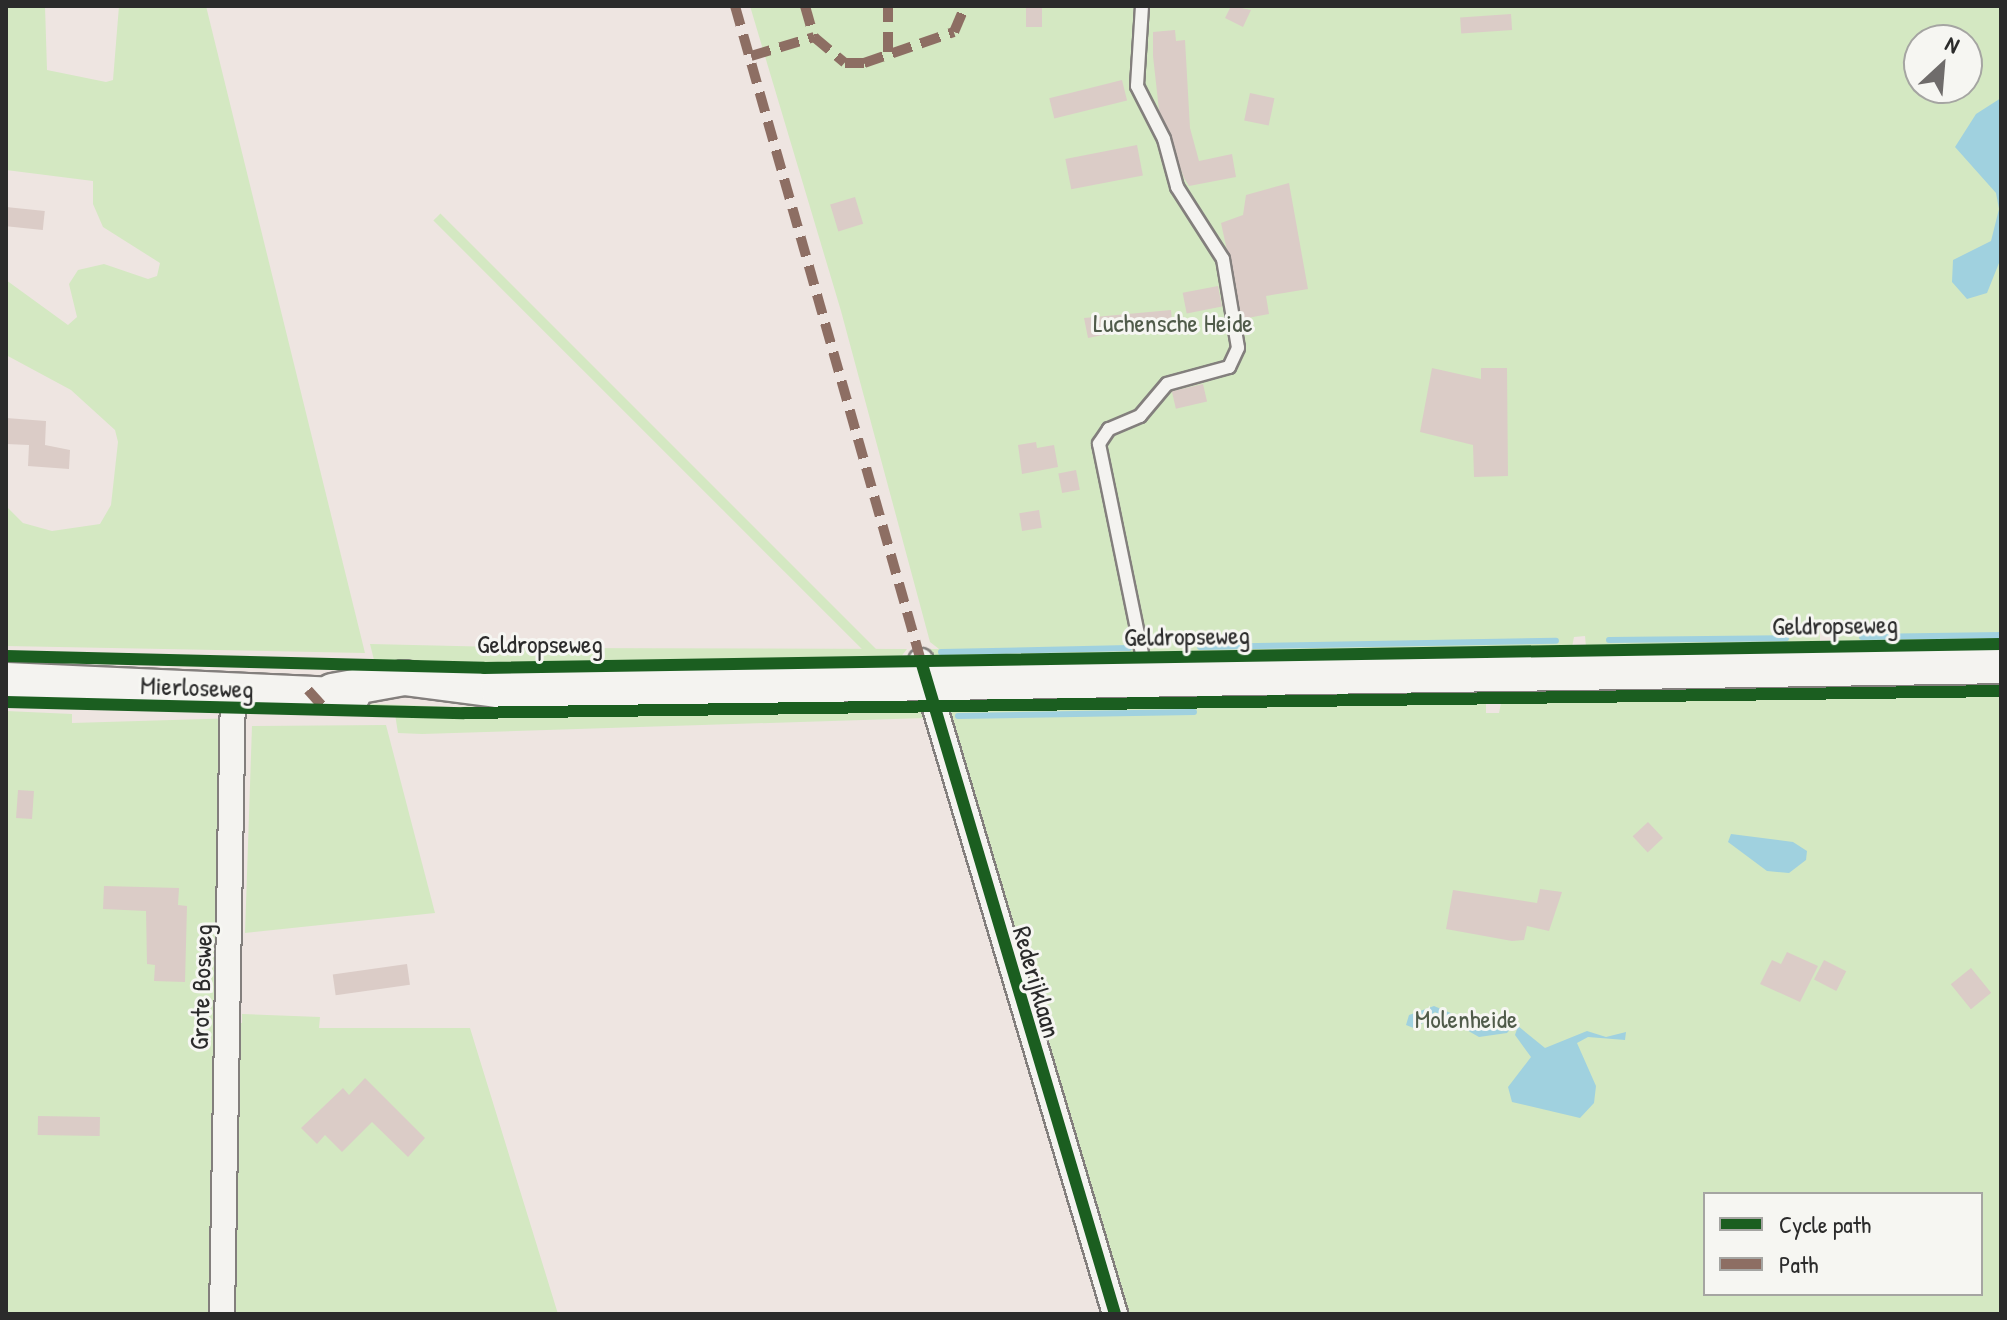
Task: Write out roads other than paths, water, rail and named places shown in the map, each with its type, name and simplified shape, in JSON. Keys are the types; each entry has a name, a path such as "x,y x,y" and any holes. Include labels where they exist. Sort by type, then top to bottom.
{"main road":[{"name":"Geldropseweg","path":"382,690 452,702 498,690 925,673 1147,681 2001,666"},
{"name":"Mierloseweg","path":"6,680 382,690"}],"street":[{"name":"Rederijklaan","path":"925,673 1115,1314"},
{"name":"Grote Bosweg","path":"222,1314 233,687"}],"lane":[{"name":"Geldropseweg","path":"1142,6 1137,86 1164,139 1177,187 1223,259 1237,360 1167,384 1140,416 1109,429 1099,444 1147,681"}],"water":[{"path":"2001,98 2001,258 1987,293 1967,299 1952,282 1953,260 1991,241 1999,209 1996,193 1955,147 1976,114"},
{"path":"1731,834 1793,842 1807,851 1806,860 1789,873 1767,871 1728,842"},
{"path":"1434,1006 1477,1024 1513,1026 1507,1033 1479,1037 1435,1012 1416,1029 1406,1025 1409,1015"},
{"path":"1518,1026 1545,1048 1587,1031 1606,1037 1626,1032 1625,1040 1588,1037 1577,1043 1596,1086 1594,1103 1580,1118 1512,1102 1508,1087 1531,1057 1515,1035"}],"waterway":[{"path":"1862,637 2001,635"},
{"path":"1609,640 1786,638"},
{"path":"1200,647 1556,641"},
{"path":"941,652 1129,648"},
{"path":"958,716 1194,712"}],"park label":[{"name":"Luchensche Heide","path":"1173,323"},
{"name":"Molenheide","path":"1466,1019"}]}
